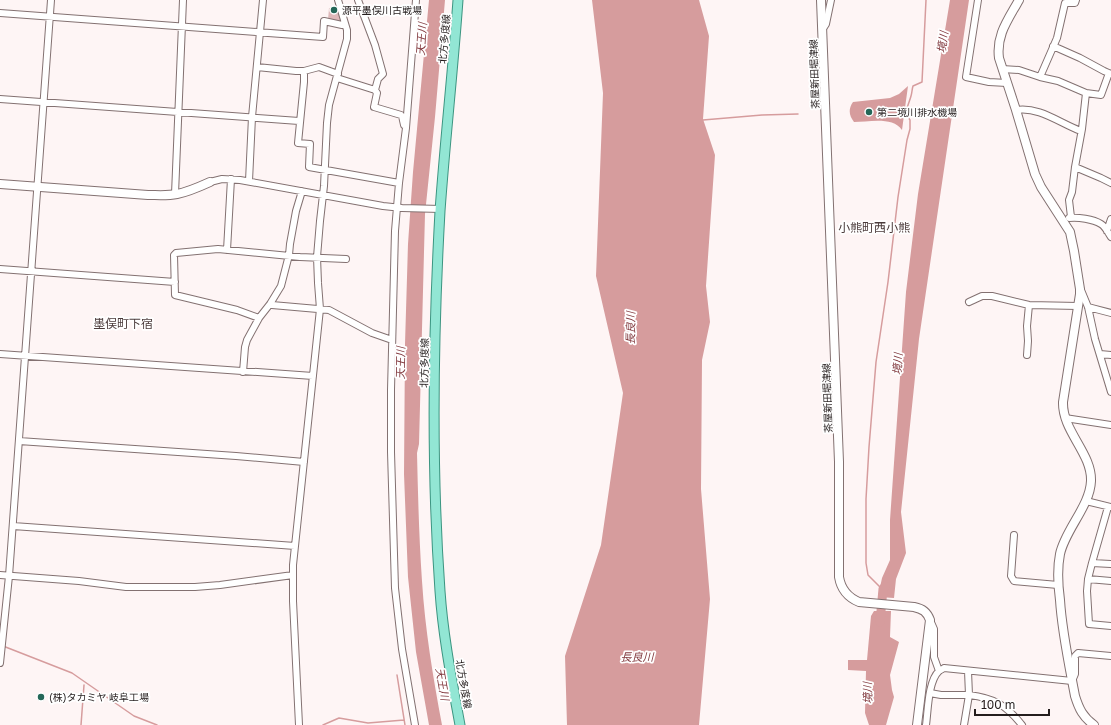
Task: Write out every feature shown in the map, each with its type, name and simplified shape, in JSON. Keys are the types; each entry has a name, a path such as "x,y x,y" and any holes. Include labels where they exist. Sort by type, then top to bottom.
{"main road":[{"name":"北方多度線","path":"458,0 437,209 434,469 440,592 447,652 460,725"}],"street":[{"path":"0,661 2,613 9,576 13,526 51,0"},
{"path":"175,194 183,0"},
{"path":"249,182 252,117 263,0"},
{"path":"299,725 293,575 320,309 318,257 328,111 347,39 346,25 338,0"},
{"path":"358,0 375,45 383,74 378,79 375,90 377,93 374,107 401,115 406,128"},
{"path":"415,725 402,649 396,588 391,452 391,390 392,304 399,208 399,183 406,128 416,0"},
{"name":"茶屋新田堀津線","path":"821,0 839,454 839,577 841,586 850,598 859,602 922,608 927,612 930,620"},
{"path":"822,29 826,24 831,0"},
{"path":"978,0 966,77 989,82 1007,83"},
{"path":"1019,0 1004,27 999,40 998,51 1002,69 1035,174 1041,187 1066,218 1074,251 1080,289 1088,307 1111,392"},
{"path":"1040,77 1057,38 1063,1 1075,2 1076,0"},
{"path":"0,13 323,37 324,21 346,25"},
{"path":"1002,69 1019,70 1058,81 1086,93 1101,95 1110,74 1053,46"},
{"path":"257,67 304,70 319,67 375,90"},
{"path":"304,70 298,143 310,144 310,167 399,183"},
{"path":"1066,218 1072,192 1086,93"},
{"path":"0,99 299,121"},
{"path":"1016,110 1020,109 1042,113 1081,131"},
{"path":"1075,167 1111,183"},
{"path":"0,184 148,195 175,194 188,191 210,182 222,179 231,179 323,194 383,206 437,209"},
{"path":"227,250 231,179"},
{"path":"242,372 245,347 259,318 281,286 289,255 296,211 302,191"},
{"path":"1066,218 1084,218 1101,224 1111,237"},
{"path":"1107,231 1111,219"},
{"path":"259,318 237,310 175,294 174,255 176,253 218,249 346,259"},
{"path":"0,270 175,282"},
{"path":"1080,289 1063,402 1063,411 1068,426 1086,459 1090,470 1091,480 1086,501 1060,553 1058,585 1062,622 1078,707 1082,714 1094,725"},
{"path":"969,302 982,296 992,296 1029,306 1078,306"},
{"path":"270,304 329,310 372,333 392,340"},
{"path":"1027,355 1029,306"},
{"path":"1088,307 1111,313"},
{"path":"0,354 313,376"},
{"path":"1100,354 1111,355"},
{"path":"1065,418 1111,425"},
{"path":"19,441 304,462"},
{"path":"1086,501 1109,507 1092,563 1087,591 1089,624 1111,626"},
{"path":"13,526 295,546"},
{"path":"1014,535 1011,576 1014,581 1058,585"},
{"path":"1092,563 1111,564"},
{"path":"0,575 79,581 126,587 196,587 293,575"},
{"path":"1088,579 1111,581"},
{"path":"930,620 934,629 934,657 939,671"},
{"path":"917,725 930,620"},
{"path":"1072,681 1075,674 1074,656 1078,653 1111,656"},
{"path":"926,725 930,693 934,678 939,671 944,668 1072,681"},
{"path":"964,725 969,695 968,671"},
{"path":"930,693 941,695 969,695 998,702 1014,714 1022,725"}],"shaded area":[{"path":"329,8 338,8 342,23 328,20"}],"water":[{"name":"天王川","path":"429,0 445,0 425,214 419,444 417,453 419,533 423,599 442,725 429,725 416,652 408,577 404,474 405,344 408,244"},
{"name":"長良川","path":"592,0 699,0 709,36 703,119 715,155 706,286 710,322 702,360 701,489 710,599 699,725 567,725 565,656 601,545 623,393 596,276 603,93"},
{"path":"950,0 969,0 919,339 901,512 906,553 896,579 894,598 878,597 882,578 890,560 890,520 906,292 918,194"},
{"path":"908,86 902,130 893,123 887,121 854,122 852,120 850,110 853,102 890,98 899,94"},
{"path":"874,611 891,611 890,637 899,642 890,675 894,697 886,725 869,725 865,713 866,671 848,670 848,660 867,660 871,616"}],"waterway":[{"path":"881,588 868,575 866,563 866,499 869,447 876,362 888,282 898,197 910,129 910,120 907,114 907,108 913,86 922,82 926,0"},
{"path":"703,120 762,115 798,114"},
{"name":"境川","path":"880,622 883,589 885,586"},
{"path":"3,646 72,673 134,716 157,725"},
{"path":"397,675 405,725"},
{"path":"81,725 84,685"},
{"path":"323,725 339,718 368,723 404,720"}],"place":[{"name":"源平墨俣川古戦場","path":"334,10"},
{"name":"第二境川排水機場","path":"869,112"},
{"name":"(株)タカミヤ 岐阜工場","path":"41,697"}],"district":[{"name":"小熊町西小熊","path":"874,227"},
{"name":"墨俣町下宿","path":"123,323"}]}
